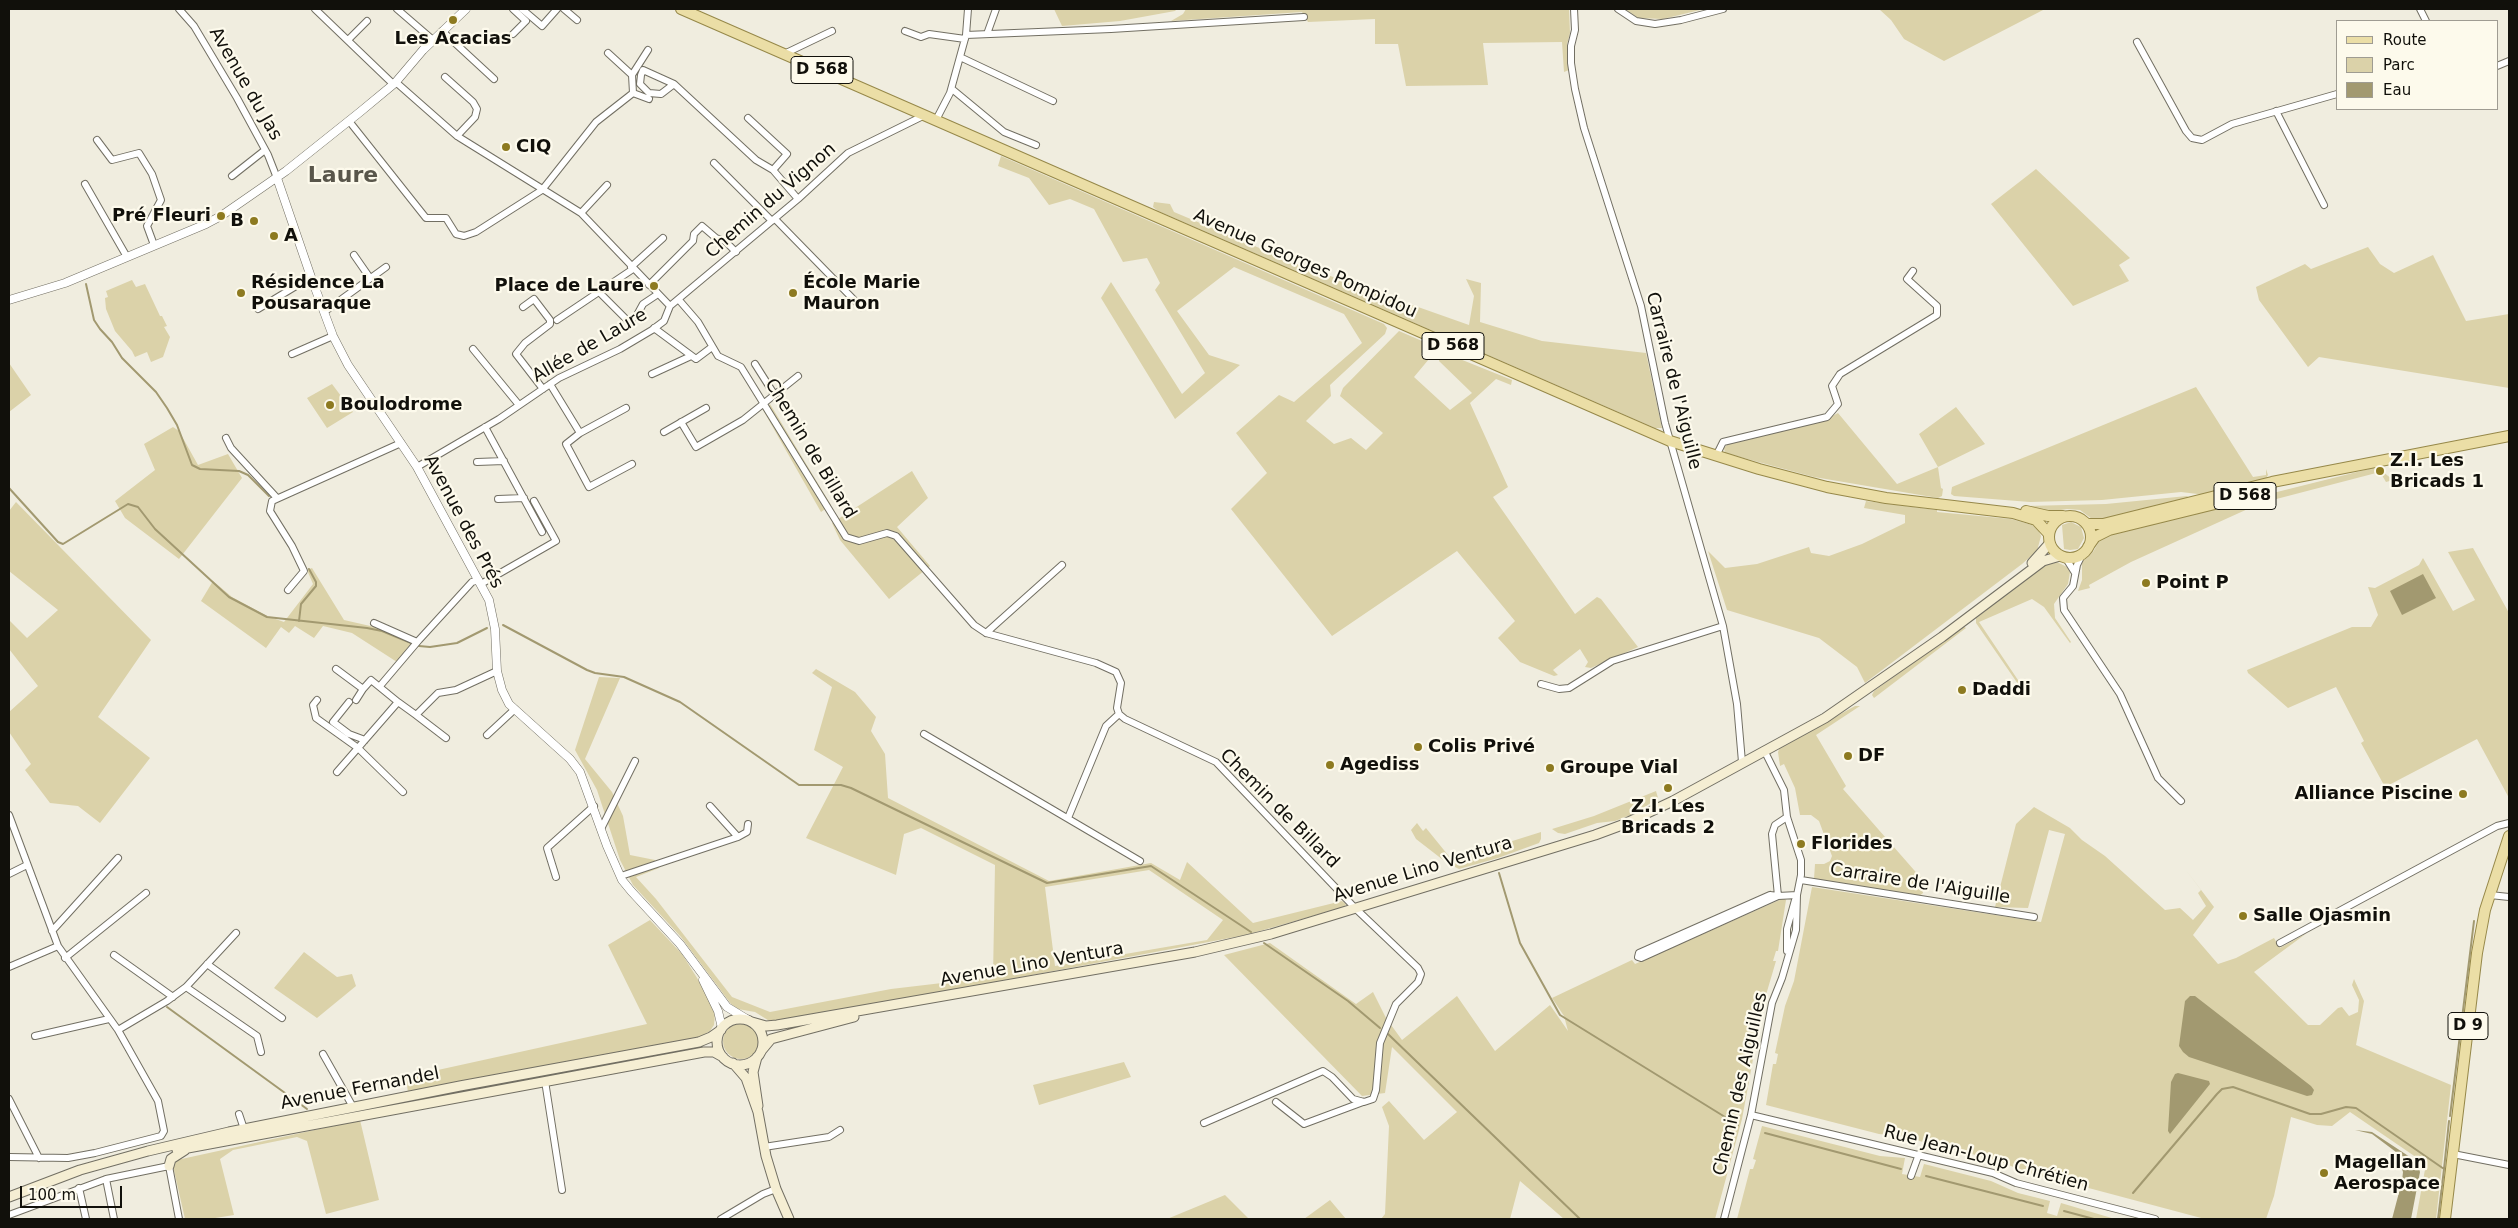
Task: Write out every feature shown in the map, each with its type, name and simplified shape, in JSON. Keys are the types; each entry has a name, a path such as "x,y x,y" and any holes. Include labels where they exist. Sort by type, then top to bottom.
{"main road":[{"name":"Avenue Georges Pompidou","path":"681,9 1670,441 1827,487 1886,498 1960,506 2026,516 2040,523 2049,539"},
{"name":"D 568","path":"2086,524 2103,524 2272,482 2509,434"},
{"name":"D 568","path":"2086,550 2095,537 2109,530 2364,464"},
{"name":"Avenue Georges Pompidou","path":"1960,506 2018,508 2048,516 2063,516"},
{"path":"2063,516 2077,516 2086,524 2091,533 2086,550 2077,557 2063,557 2049,539 2052,525 2063,516"},
{"name":"Avenue Lino Ventura","path":"1916,654 1965,612 2036,560 2049,539"},
{"name":"Avenue Lino Ventura","path":"751,1022 766,1026 777,1025 1195,952 1271,934 1622,825 1673,801 1825,718 1949,632 2043,561 2063,557"},
{"name":"D 9","path":"2445,1219 2477,953 2490,895 2509,836"},
{"name":"Avenue Lino Ventura","path":"759,1054 772,1039 898,1005"},
{"path":"758,1112 758,1097 753,1072 763,1044 761,1032 751,1022 735,1020 721,1029 718,1044 723,1057 732,1063 746,1078 758,1112 764,1147 776,1189 789,1219"},
{"name":"Avenue Fernandel","path":"9,1196 80,1170 148,1151 353,1107 699,1042 711,1037 721,1029"},
{"name":"Avenue Fernandel","path":"9,1203 92,1173 192,1147 704,1052 714,1052 723,1057"},
{"path":"732,1063 746,1064 759,1054"},
{"path":"169,1166 173,1157 192,1147"},
{"path":"9,1192 80,1170"}],"street":[{"name":"Avenue du Jas","path":"179,9 194,26 237,98 265,150 277,178"},
{"name":"Allée de Laure","path":"315,9 457,136 580,213 670,306 664,321 654,328 620,349 550,384 486,427 417,467"},
{"path":"397,9 433,40"},
{"path":"9,300 65,283 214,220 277,178 349,121 395,82 433,40 465,9"},
{"path":"513,9 526,21 514,34"},
{"path":"522,9 542,26 557,9"},
{"path":"564,9 577,20"},
{"path":"936,120 952,88 966,37 968,9"},
{"path":"987,34 996,9"},
{"name":"Carraire de l'Aiguille","path":"1574,9 1575,30 1571,46 1571,63 1575,89 1584,128 1641,306 1670,441 1722,626 1737,704 1742,762"},
{"path":"1618,9 1636,21 1655,24 1681,20 1722,9"},
{"path":"906,31 921,37 929,34 966,37 987,34 1117,29 1304,17"},
{"path":"348,40 367,21"},
{"path":"442,31 494,79"},
{"path":"784,54 832,31"},
{"path":"2137,42 2186,131 2192,138 2202,140 2232,124 2336,94"},
{"path":"633,93 632,75 648,50"},
{"path":"608,53 632,75"},
{"path":"960,57 1053,101"},
{"path":"674,84 662,94 649,93 640,84 641,75 643,70 674,84 756,160 773,170 798,199"},
{"path":"445,77 474,102 477,110 475,117 457,136"},
{"path":"952,88 1004,132 1036,145"},
{"path":"349,121 426,218 446,218 456,234 464,236 476,232 542,190 596,122 633,93"},
{"path":"633,93 649,100"},
{"path":"2276,111 2324,205"},
{"name":"Chemin du Vignon","path":"670,306 798,199 848,153 925,115"},
{"path":"748,118 787,154 773,170"},
{"path":"97,140 112,160 139,154 152,174 161,200 147,226 154,245"},
{"path":"232,176 265,150"},
{"path":"714,163 861,307"},
{"name":"Avenue des Prés","path":"277,178 333,336 354,376 417,467 489,600 495,629 497,671 502,690 515,709 570,759 580,772 621,876 630,891 696,965 726,1007 751,1022"},
{"path":"85,184 127,257"},
{"path":"580,213 608,185"},
{"path":"649,285 693,242 694,234 702,226 716,238 725,241 736,252"},
{"path":"557,320 632,268 663,238"},
{"path":"354,255 370,278"},
{"path":"324,312 386,267"},
{"path":"1716,456 1723,442 1827,417 1838,404 1832,386 1840,374 1937,315 1937,306 1907,279 1913,271"},
{"path":"258,309 311,277"},
{"path":"599,292 629,322 637,315 643,304 658,294"},
{"path":"523,307 534,299 550,320 550,324 525,343 516,354 543,389"},
{"name":"Chemin de Billard","path":"679,300 698,322 718,356 741,366 846,537 859,541 887,533 896,536 974,625 986,633 1096,663 1116,672 1121,683 1117,708 1119,714 1125,719 1216,762 1355,908 1418,968 1421,974 1418,982 1396,1004 1391,1016 1380,1044 1376,1090 1372,1099 1364,1102"},
{"path":"654,328 696,358 712,347"},
{"path":"292,354 333,336"},
{"path":"473,349 519,405"},
{"path":"652,374 691,356"},
{"path":"754,364 774,394"},
{"path":"681,422 696,447 743,420 798,376"},
{"path":"550,384 580,433"},
{"path":"626,408 580,433 566,444 589,487 632,464"},
{"path":"664,432 706,408"},
{"path":"486,427 542,532"},
{"path":"226,438 231,448 278,498"},
{"path":"288,590 304,571 292,546 270,511 272,501 401,443"},
{"path":"476,462 504,461"},
{"path":"498,499 524,498"},
{"path":"380,686 472,582 480,582 556,541 534,501"},
{"path":"2086,550 2079,560 2073,586 2063,600 2065,613 2120,694 2158,778 2181,801"},
{"path":"2063,557 2076,574"},
{"path":"986,633 1062,565"},
{"path":"374,623 417,642"},
{"path":"1541,684 1559,689 1569,688 1612,662 1722,626"},
{"path":"336,669 363,689"},
{"path":"416,716 438,693 456,690 497,671"},
{"path":"356,700 371,680 446,738"},
{"path":"317,700 313,705 316,718 358,748 403,792"},
{"path":"348,702 332,722 350,734 365,740"},
{"path":"337,772 398,702"},
{"path":"487,735 515,709"},
{"path":"1068,818 1106,726 1119,714"},
{"path":"924,734 1140,861"},
{"path":"1764,750 1784,790 1787,817 1801,860 1801,880 1797,895 1765,896 1639,953 1638,957 1641,958 1778,896"},
{"path":"601,828 635,760"},
{"path":"556,877 547,848 594,806"},
{"path":"710,806 738,837"},
{"path":"9,815 58,946 64,958 118,1030 158,1102 164,1130 161,1136 68,1158 9,1157"},
{"path":"1778,896 1772,834 1775,825 1787,817"},
{"path":"2280,943 2496,826 2509,823"},
{"path":"621,876 738,837 747,832 748,824"},
{"path":"52,931 118,858"},
{"path":"9,874 28,865"},
{"name":"Carraire de l'Aiguille","path":"1801,880 2034,917"},
{"path":"64,958 146,894"},
{"name":"Chemin des Aiguilles","path":"1724,1219 1751,1115 1772,1003 1782,978 1797,920 1797,895"},
{"path":"2490,895 2509,897"},
{"path":"118,1030 172,997 186,986 236,932"},
{"path":"9,967 58,946"},
{"path":"114,954 172,997"},
{"path":"207,964 282,1018"},
{"name":"Avenue des Prés","path":"696,965 718,1011 721,1029"},
{"path":"186,986 257,1036 261,1052"},
{"path":"35,1036 109,1019"},
{"path":"322,1054 353,1107"},
{"path":"1204,1123 1323,1071 1332,1077 1353,1099 1364,1102"},
{"path":"545,1081 562,1190"},
{"path":"9,1100 39,1158"},
{"path":"1276,1102 1304,1124 1364,1102"},
{"path":"239,1114 244,1129"},
{"name":"Rue Jean-Loup Chrétien","path":"1751,1115 1993,1173 2016,1183 2155,1219"},
{"path":"764,1147 829,1138 840,1130"},
{"path":"1911,1176 1919,1154"},
{"path":"2453,1154 2509,1165"},
{"path":"9,1215 106,1179 169,1166 179,1219"},
{"path":"106,1179 114,1219"},
{"path":"79,1188 86,1219"},
{"path":"720,1219 763,1194 776,1189"}],"green space":[{"path":"1054,9 1177,9 1175,11 1120,21 1062,26"},
{"path":"1186,9 1569,9 1570,33 1567,44 1569,70 1564,72 1562,42 1483,43 1488,85 1406,86 1398,44 1375,44 1375,19 1308,22 1302,12 1171,21 1183,14"},
{"path":"1625,9 1704,9 1663,19 1638,18"},
{"path":"1879,9 2045,9 1944,61 1904,39 1891,20"},
{"path":"1001,156 1384,324 1387,328 1385,334 1330,385 1331,396 1306,421 1334,444 1351,438 1366,450 1383,433 1340,396 1343,388 1399,331 1429,344 1421,354 1429,359 1414,377 1450,410 1472,393 1439,361 1440,351 1512,380 1511,385 1496,379 1470,403 1508,487 1493,497 1575,614 1597,597 1601,599 1638,647 1591,668 1585,667 1588,662 1580,649 1553,670 1558,675 1554,676 1520,662 1498,638 1515,621 1457,551 1332,636 1231,509 1267,473 1236,433 1279,395 1294,402 1362,343 1344,314 1234,267 1177,311 1209,355 1240,365 1175,419 1101,298 1111,282 1182,394 1205,373 1155,290 1160,283 1147,258 1123,262 1094,209 1070,199 1049,205 1029,178 998,166"},
{"path":"2036,169 2130,258 2119,265 2129,281 2073,306 1991,204"},
{"path":"1154,202 1170,204 1174,212 1302,266 1469,325 1474,296 1466,279 1481,283 1480,322 1542,341 1646,353 1662,428 1655,428 1158,211 1153,207"},
{"path":"2368,247 2380,264 2394,273 2433,255 2466,321 2509,314 2509,388 2319,357 2308,367 2259,300 2256,287 2305,264 2311,269"},
{"path":"132,280 136,287 145,284 160,316 162,316 167,326 164,327 170,337 163,357 151,362 147,352 135,357 115,331 106,309 105,298 108,297 106,291"},
{"path":"9,363 31,395 9,412"},
{"name":"Boulodrome","path":"332,384 353,412 327,428 307,398"},
{"path":"2196,387 2253,477 2266,475 2266,469 2268,475 2266,479 2206,495 2181,492 2102,500 2030,502 1954,496 1951,494 1952,487"},
{"path":"770,404 831,505 821,512 763,410"},
{"path":"1956,407 1985,444 1938,467 1919,434"},
{"path":"1838,413 1897,484 1938,467 1941,488 1943,489 1942,496 1938,498 1814,477 1725,453 1724,448 1728,444 1823,421"},
{"path":"173,427 179,431 198,465 228,454 242,478 179,559 125,518 115,501 155,470 144,444"},
{"path":"2373,468 2382,471 2393,480 2386,482 2380,472 2261,503 2131,562 2089,585 2090,588 2078,591 2082,580 2082,562 2093,552 2101,538 2109,534"},
{"path":"912,471 928,498 897,527 930,566 889,599 840,540 832,523"},
{"path":"2187,496 2191,499 2103,521 2092,519 2080,510 2067,509 2049,512 2026,506 2106,504"},
{"path":"1866,501 1937,510 1937,512 2011,519 2032,525 2038,529 2041,536 2037,551 2022,564 1865,683 1857,667 1819,638 1727,610 1708,551 1725,568 1757,564 1809,547 1811,553 1829,556 1862,544 1905,523 1905,515 1864,508"},
{"path":"16,502 151,640 98,717 150,758 100,823 78,806 50,803 25,770 31,764 9,732 9,712 38,686 9,649 9,620 27,638 58,610 9,571 9,511"},
{"path":"2071,522 2081,527 2084,538 2078,549 2070,550 2064,549 2062,525"},
{"path":"2473,548 2509,613 2509,798 2477,739 2385,787 2361,743 2364,741 2336,687 2288,708 2248,673 2247,670 2352,627 2371,627 2378,615 2368,587 2375,588 2419,565 2423,558 2453,611 2475,600 2448,552"},
{"path":"2055,561 2067,567 2070,572 2068,584 2054,604 2055,618 2070,643 2044,607 2032,599 1979,622 2020,683 2018,684 1976,623 1976,618 2045,563"},
{"path":"312,568 344,620 379,628 414,643 397,662 352,633 323,626 314,638 295,626 289,633 281,627 266,648 201,601 213,581 232,597 267,616 284,622 313,584 307,570"},
{"path":"1963,626 1966,628 1874,698 1872,695 1874,691"},
{"path":"816,669 855,692 876,717 871,731 885,754 888,798 1049,881 1151,863 1180,880 1187,862 1253,923 1342,901 1346,904 1344,907 1246,935 781,1022 771,1022 755,1012 738,1009 731,1004 681,937 633,885 620,860 597,790 575,750 599,677 620,678 585,759 612,792 623,816 630,855 655,860 659,868 636,877 656,899 732,997 770,1012 891,989 993,977 995,865 921,828 904,834 896,875 806,838 843,767 814,750 832,687 812,673","holes":["1149,870 1223,920 1207,940 1055,966 1045,887"]},
{"path":"1855,706 1860,706 1816,735 1846,786 1843,789 1921,878 1923,893 1918,897 1814,879 1815,864 1824,864 1830,861 1832,856 1819,821 1811,815 1800,815 1795,788 1784,764 1780,766 1778,752 1780,747"},
{"path":"1656,791 1658,798 1636,813 1615,821 1597,823 1565,834 1558,833 1552,829 1594,816"},
{"path":"2034,807 2070,828 2082,840 2105,856 2165,910 2180,908 2193,920 2206,906 2198,893 2201,890 2186,870 2214,907 2193,935 2218,964 2236,958 2274,938 2280,948 2307,933 2254,972 2308,1025 2320,1025 2338,1008 2342,1007 2349,1016 2358,1012 2359,1000 2352,985 2354,979 2364,1001 2356,1045 2451,1085 2436,1219 2416,1219 2426,1164 2350,1112 2332,1126 2317,1125 2291,1117 2274,1196 2266,1219 2205,1219 2066,1182 2066,1180 2056,1178 2055,1180 2026,1172 1996,1160 1899,1136 1879,1134 1766,1105 1773,1064 1776,1064 1778,1054 1775,1053 1785,1006 1794,981 1812,887 2041,922 2065,834 2049,830 2028,908 1995,907 2016,824"},
{"path":"1417,823 1423,831 1426,828 1452,860 1541,832 1541,839 1539,843 1498,858 1459,869 1447,863 1416,839 1411,830"},
{"path":"1784,898 1786,900 1778,951 1776,951 1773,961 1776,961 1763,1005 1742,1119 1715,1219 1564,1219 1520,1181 1510,1219 1381,1219 1385,1214 1389,1126 1382,1107 1389,1101 1424,1140 1457,1112 1392,1047 1385,1093 1362,1096 1224,955 1270,943 1356,1004 1373,992 1386,1018 1402,1040 1457,996 1495,1051 1550,1005 1568,1031 1564,1016 1552,998 1632,960 1635,964"},
{"path":"650,920 682,954 704,989 715,1014 714,1025 710,1031 700,1037 408,1093 406,1077 647,1024 608,945"},
{"path":"304,952 337,977 352,974 356,986 317,1018 274,988"},
{"path":"741,1023 748,1024 754,1028 758,1034 758,1048 754,1054 748,1058 741,1059 734,1058 728,1054 724,1048 723,1041 724,1034 728,1028 734,1024"},
{"path":"1124,1062 1131,1077 1039,1105 1033,1085"},
{"path":"360,1120 379,1200 326,1214 307,1141 297,1137 233,1150 220,1159 234,1215 209,1219 185,1219 173,1166 177,1160"},
{"path":"1762,1126 1880,1156 1905,1158 1902,1174 1920,1177 1924,1164 1991,1181 2018,1193 2050,1201 2047,1213 2057,1216 2061,1203 2115,1219 1737,1219 1750,1169 1753,1169 1756,1160 1753,1159"},
{"path":"1225,1195 1249,1219 1167,1219"},
{"path":"1330,1200 1346,1219 1304,1219"}],"water":[{"path":"2423,574 2436,598 2402,615 2390,591"},
{"path":"2190,996 2195,996 2311,1086 2314,1090 2312,1095 2307,1096 2189,1057 2179,1046 2185,1001"},
{"path":"2178,1073 2209,1081 2210,1084 2170,1134 2168,1131 2171,1082 2175,1074"},
{"path":"2355,1130 2372,1132 2416,1161 2420,1172 2411,1219 2392,1219 2403,1172 2396,1152 2372,1134"}],"waterway":[{"path":"86,284 94,320 122,358 156,392 167,408 177,425 192,465 200,469 239,471 248,475 269,496"},
{"path":"9,488 58,542 63,544 128,504 138,507 155,529 229,597 267,617 367,628 382,631 411,643"},
{"path":"299,621 301,604 316,586 316,582 309,569"},
{"path":"503,625 587,670 624,677 680,702 799,785 841,785 851,788 1047,883 1151,866 1251,932"},
{"path":"419,646 430,647 457,643 487,628"},
{"path":"1499,873 1520,943 1560,1015 1738,1125"},
{"path":"2450,1116 2474,921"},
{"path":"1264,943 1348,1001 1380,1028"},
{"path":"167,1007 307,1109"},
{"path":"1388,1034 1580,1219"},
{"path":"2133,1193 2217,1094 2222,1089 2233,1087 2310,1114 2321,1114 2346,1107 2356,1108 2444,1169 2438,1219"},
{"path":"2444,1169 2449,1121"},
{"path":"1765,1133 1901,1169"},
{"path":"1926,1176 2043,1206"},
{"path":"2064,1211 2094,1219"}],"place":[{"name":"Les Acacias","path":"453,20"},
{"name":"CIQ","path":"506,147"},
{"name":"Pré Fleuri","path":"221,216"},
{"name":"B","path":"254,221"},
{"name":"A","path":"274,236"},
{"name":"Place de Laure","path":"654,286"},
{"name":"Résidence La Pousaraque","path":"241,293"},
{"name":"École Marie Mauron","path":"793,293"},
{"name":"Boulodrome","path":"330,405"},
{"name":"Z.I. Les Bricads 1","path":"2380,471"},
{"name":"Point P","path":"2146,583"},
{"name":"Daddi","path":"1962,690"},
{"name":"Colis Privé","path":"1418,747"},
{"name":"DF","path":"1848,756"},
{"name":"Agediss","path":"1330,765"},
{"name":"Groupe Vial","path":"1550,768"},
{"name":"Z.I. Les Bricads 2","path":"1668,788"},
{"name":"Alliance Piscine","path":"2463,794"},
{"name":"Florides","path":"1801,844"},
{"name":"Salle Ojasmin","path":"2243,916"},
{"name":"Magellan Aerospace","path":"2324,1173"}],"district":[{"name":"Laure","path":"343,176"}]}
